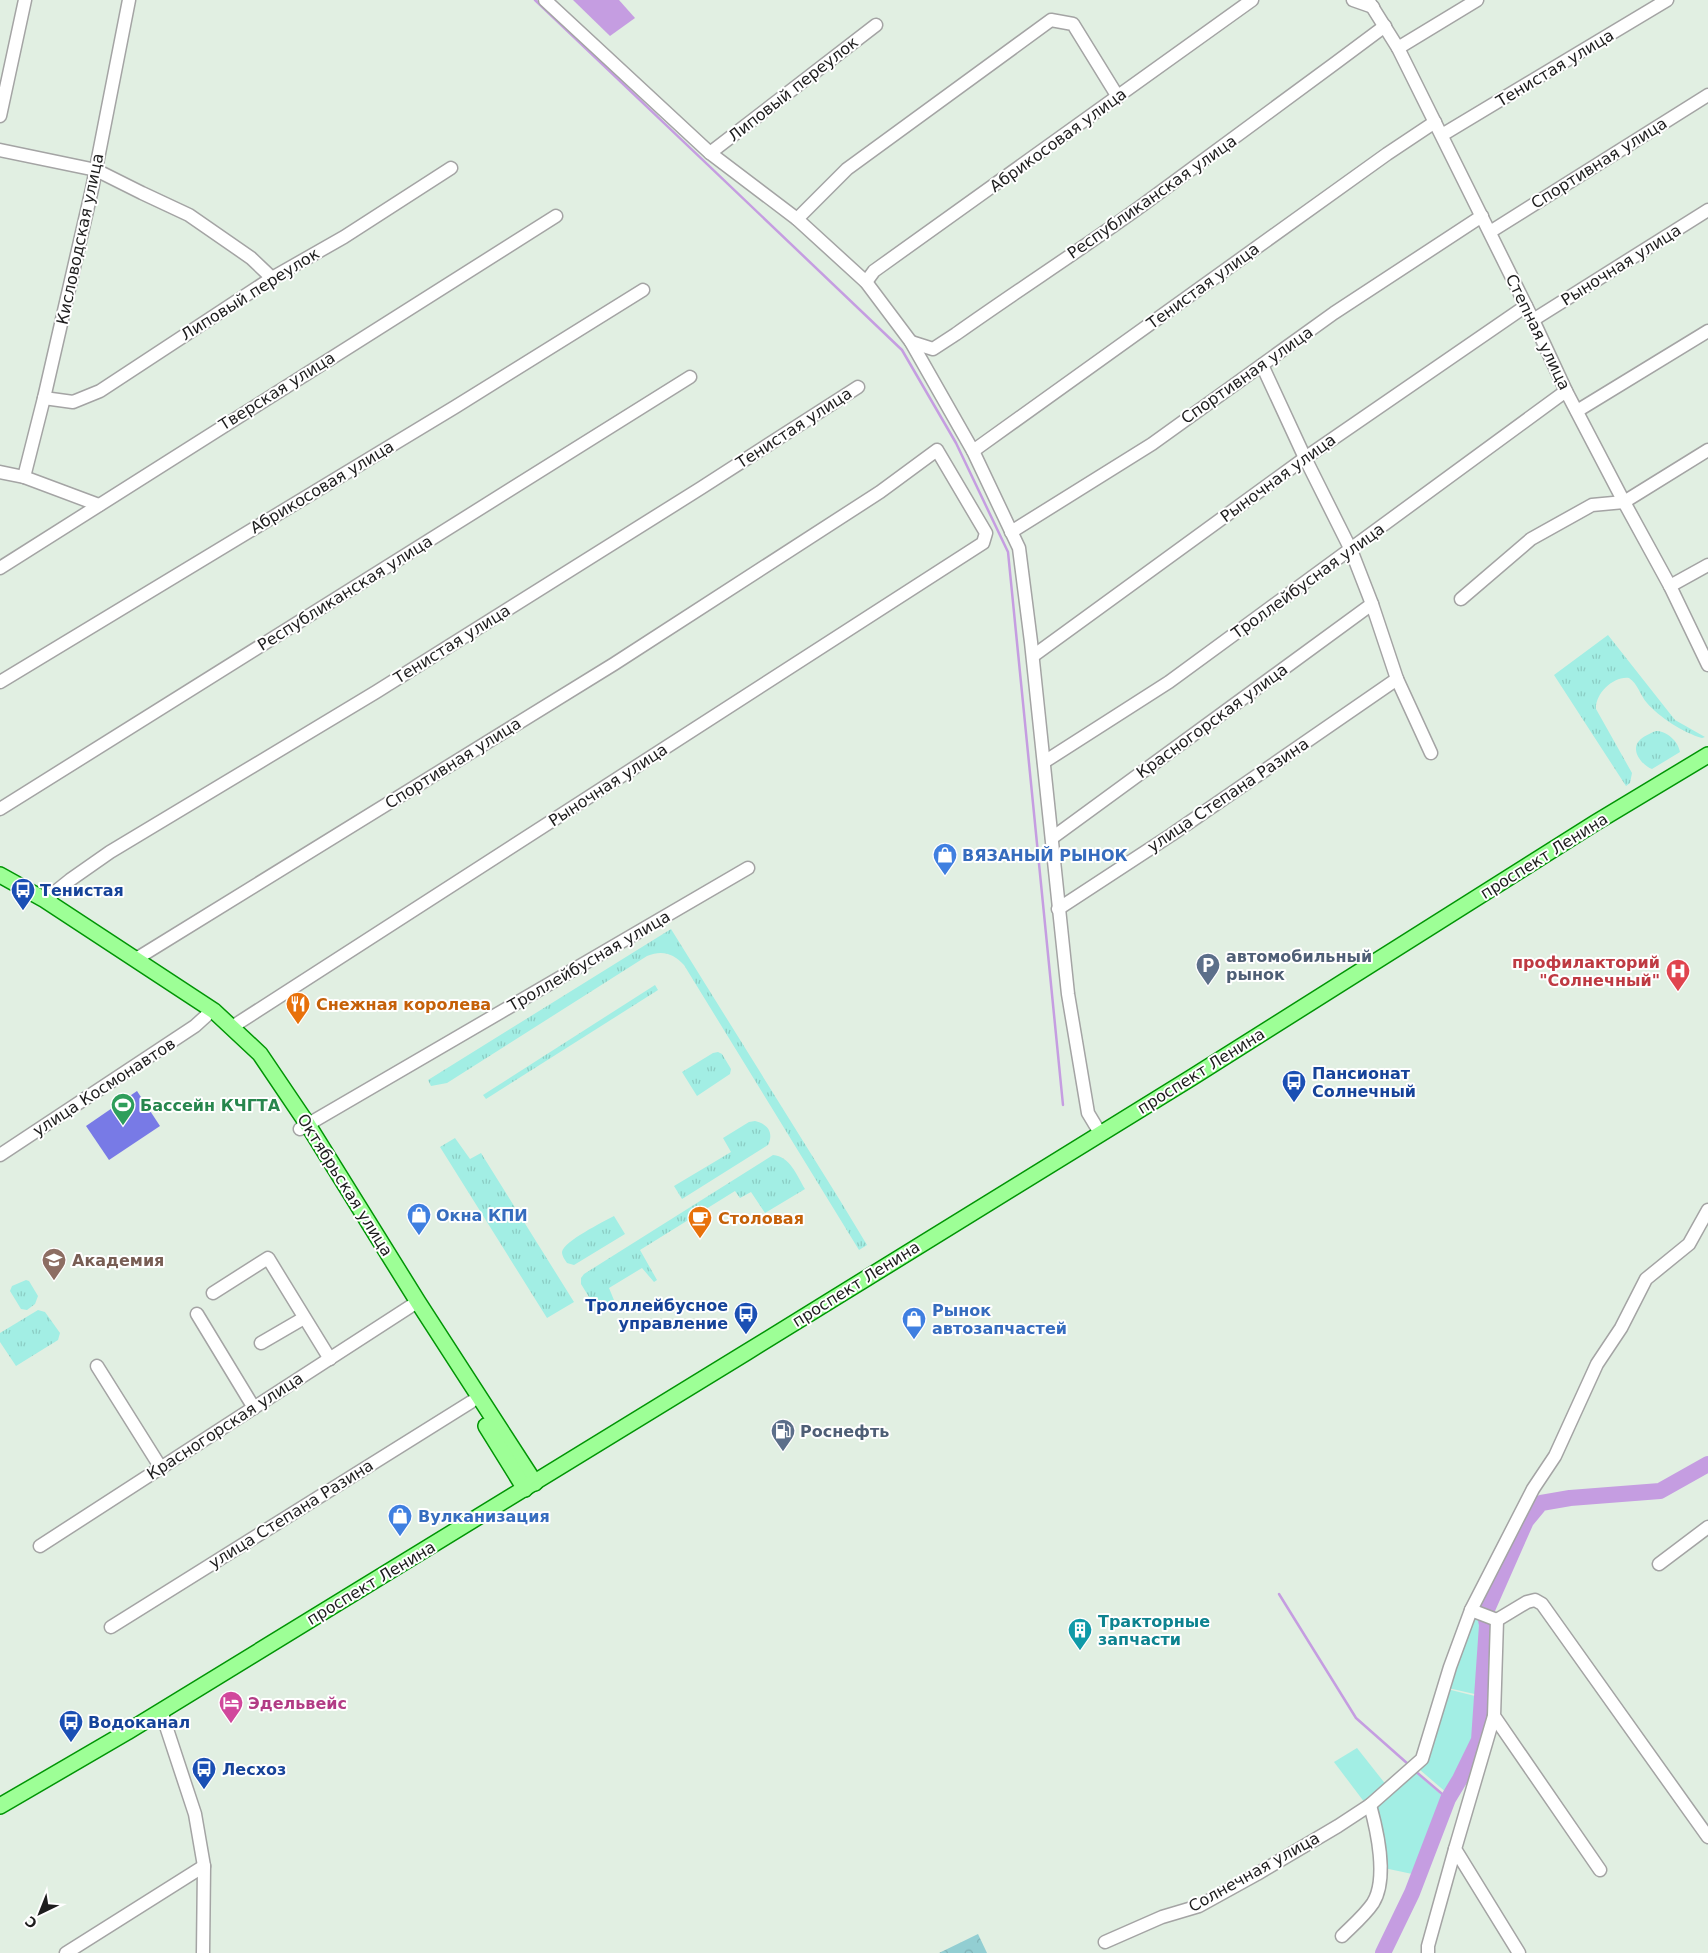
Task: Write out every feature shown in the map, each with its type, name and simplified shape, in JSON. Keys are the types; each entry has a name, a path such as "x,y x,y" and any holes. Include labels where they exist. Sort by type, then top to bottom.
{"main road":[{"name":"проспект Ленина","path":"0,1806 161,1711 530,1486 1708,755"},
{"name":"Октябрьская улица","path":"0,875 45,900 214,1011 260,1054 411,1306 475,1399 488,1411 530,1486"},
{"name":"Октябрьская улица","path":"0,882 206,1016 255,1061 304,1127 530,1486"}],"street":[{"path":"0,116 25,0"},
{"name":"Кисловодская улица","path":"24,478 96,170 129,0"},
{"path":"544,0 710,153 797,219 866,282 911,342 973,451 1019,548 1033,656 1068,994 1088,1113 1100,1134"},
{"name":"Абрикосовая улица","path":"866,282 874,271 1252,0"},
{"path":"1353,0 1370,3"},
{"path":"1398,48 1477,0"},
{"name":"Тенистая улица","path":"1442,135 1667,0"},
{"name":"Степная улица","path":"1370,3 1398,48 1490,232 1566,391 1670,586 1708,665"},
{"path":"797,219 847,169 1052,20 1072,24 1118,97"},
{"name":"Липовый переулок","path":"710,153 876,25"},
{"name":"Республиканская улица","path":"911,342 933,349 956,334 1265,117 1385,26"},
{"name":"Спортивная улица","path":"1490,232 1708,95"},
{"name":"Тенистая улица","path":"973,451 1402,143 1435,122"},
{"path":"0,150 96,170 142,194 189,215 251,258 272,278"},
{"name":"Липовый переулок","path":"44,398 74,402 100,391 272,278 344,237 451,168"},
{"name":"Рыночная улица","path":"1533,320 1708,210"},
{"name":"Тверская улица","path":"0,568 556,216"},
{"name":"Спортивная улица","path":"1011,532 1152,444 1342,307 1482,216"},
{"name":"Абрикосовая улица","path":"0,682 463,402 643,290"},
{"name":"Рыночная улица","path":"1033,656 1305,458 1526,306"},
{"path":"1577,411 1708,332"},
{"path":"1262,365 1305,458 1351,550 1372,604 1397,679 1431,753"},
{"name":"Республиканская улица","path":"0,809 690,377"},
{"name":"Тенистая улица","path":"45,900 110,852 376,692 693,494 858,387"},
{"name":"Троллейбусная улица","path":"1044,762 1169,682 1566,391"},
{"name":"Спортивная улица","path":"136,959 614,664 880,492 937,450 986,533 983,543"},
{"path":"1461,599 1531,539 1592,505 1624,502 1708,450"},
{"path":"0,472 24,478 99,505"},
{"name":"Рыночная улица","path":"232,1027 983,543"},
{"path":"1670,586 1708,564"},
{"name":"Красногорская улица","path":"1052,838 1372,604"},
{"name":"улица Степана Разина","path":"1058,910 1171,835 1397,679"},
{"name":"Троллейбусная улица","path":"304,1127 748,868"},
{"name":"улица Космонавтов","path":"0,1155 196,1026 206,1016"},
{"path":"1497,1620 1475,1612 1533,1489 1556,1456 1597,1364 1621,1328 1646,1279 1689,1244 1708,1210"},
{"path":"213,1293 268,1258 330,1359"},
{"name":"Красногорская улица","path":"40,1546 411,1306"},
{"path":"197,1314 254,1408"},
{"path":"261,1343 304,1318"},
{"path":"97,1366 161,1468"},
{"name":"улица Степана Разина","path":"111,1627 475,1399"},
{"path":"1658,1564 1708,1527"},
{"path":"1497,1620 1527,1602 1535,1600 1542,1604 1708,1837"},
{"name":"Солнечная улица","path":"1106,1942 1162,1917 1199,1906 1338,1826 1370,1805 1405,1776 1422,1759 1450,1667 1475,1612"},
{"path":"1428,1953 1428,1946 1455,1849 1494,1716 1497,1620"},
{"path":"161,1711 196,1814 204,1866 203,1953"},
{"path":"1494,1716 1600,1870"},
{"path":"1342,1936 1366,1912 1374,1901 1378,1889 1380,1856 1370,1805"},
{"path":"1455,1849 1519,1953"},
{"path":"66,1953 204,1866"}],"green space":[{"path":"1608,635 1675,720 1705,737 1702,738 1688,732 1658,714 1642,697 1635,683 1629,678 1623,678 1611,683 1598,698 1596,709 1632,773 1630,783 1626,786 1554,675"},
{"path":"1656,731 1671,737 1677,744 1680,752 1652,769 1639,758 1636,749 1640,740"},
{"path":"671,929 867,1245 859,1250 684,965 671,955 658,953 647,956 447,1083 431,1086 428,1080"},
{"path":"655,985 658,990 486,1099 483,1095"},
{"path":"718,1052 722,1054 731,1069 730,1074 697,1096 682,1072 713,1053"},
{"path":"749,1122 760,1122 769,1130 770,1141 768,1145 682,1199 674,1186 731,1152 723,1138"},
{"path":"455,1138 470,1159 481,1153 574,1302 547,1318 440,1147"},
{"path":"773,1155 779,1156 788,1163 805,1189 765,1213 751,1192 740,1198 735,1191 640,1250 657,1280 654,1282 642,1268 609,1288 616,1305 600,1315 581,1284 581,1278 584,1274"},
{"path":"614,1216 625,1234 574,1265 567,1263 562,1252 569,1243"},
{"path":"26,1280 29,1281 38,1296 35,1304 27,1310 21,1309 10,1291 12,1286"},
{"path":"38,1310 45,1312 60,1333 58,1340 16,1366 0,1342 0,1333"},
{"path":"1473,1613 1484,1620 1479,1695 1448,1688"},
{"path":"1447,1689 1479,1697 1475,1741 1448,1794 1419,1769 1439,1725"},
{"path":"1357,1748 1387,1786 1365,1803 1334,1762"},
{"path":"1414,1771 1446,1799 1417,1875 1384,1868 1374,1805"},
{"path":"978,1934 987,1953 939,1953"}],"shaded area":[{"path":"573,0 619,0 635,18 610,36"},
{"name":"Бассейн КЧГТА","path":"137,1091 160,1126 109,1160 86,1126"}],"waterway":[{"path":"535,0 902,350 956,443 1008,552 1063,1105"},
{"path":"1383,1953 1412,1893 1448,1799 1479,1740 1487,1625 1485,1614 1526,1521 1541,1503 1570,1498 1660,1491 1708,1464"},
{"path":"1279,1594 1356,1718 1408,1764"},
{"path":"1414,1770 1448,1799"}],"place":[{"name":"ВЯЗАНЫЙ РЫНОК","path":"945,876"},
{"name":"Тенистая","path":"23,911"},
{"name":"автомобильный рынок","path":"1208,986"},
{"name":"профилакторий \"Солнечный\"","path":"1678,992"},
{"name":"Снежная королева","path":"298,1025"},
{"name":"Пансионат Солнечный","path":"1294,1103"},
{"name":"Бассейн КЧГТА","path":"123,1126"},
{"name":"Окна КПИ","path":"419,1236"},
{"name":"Столовая","path":"700,1239"},
{"name":"Академия","path":"54,1281"},
{"name":"Троллейбусное управление","path":"746,1335"},
{"name":"Рынок автозапчастей","path":"914,1340"},
{"name":"Роснефть","path":"783,1452"},
{"name":"Вулканизация","path":"400,1537"},
{"name":"Тракторные запчасти","path":"1080,1651"},
{"name":"Эдельвейс","path":"231,1724"},
{"name":"Водоканал","path":"71,1743"},
{"name":"Лесхоз","path":"204,1790"}]}
